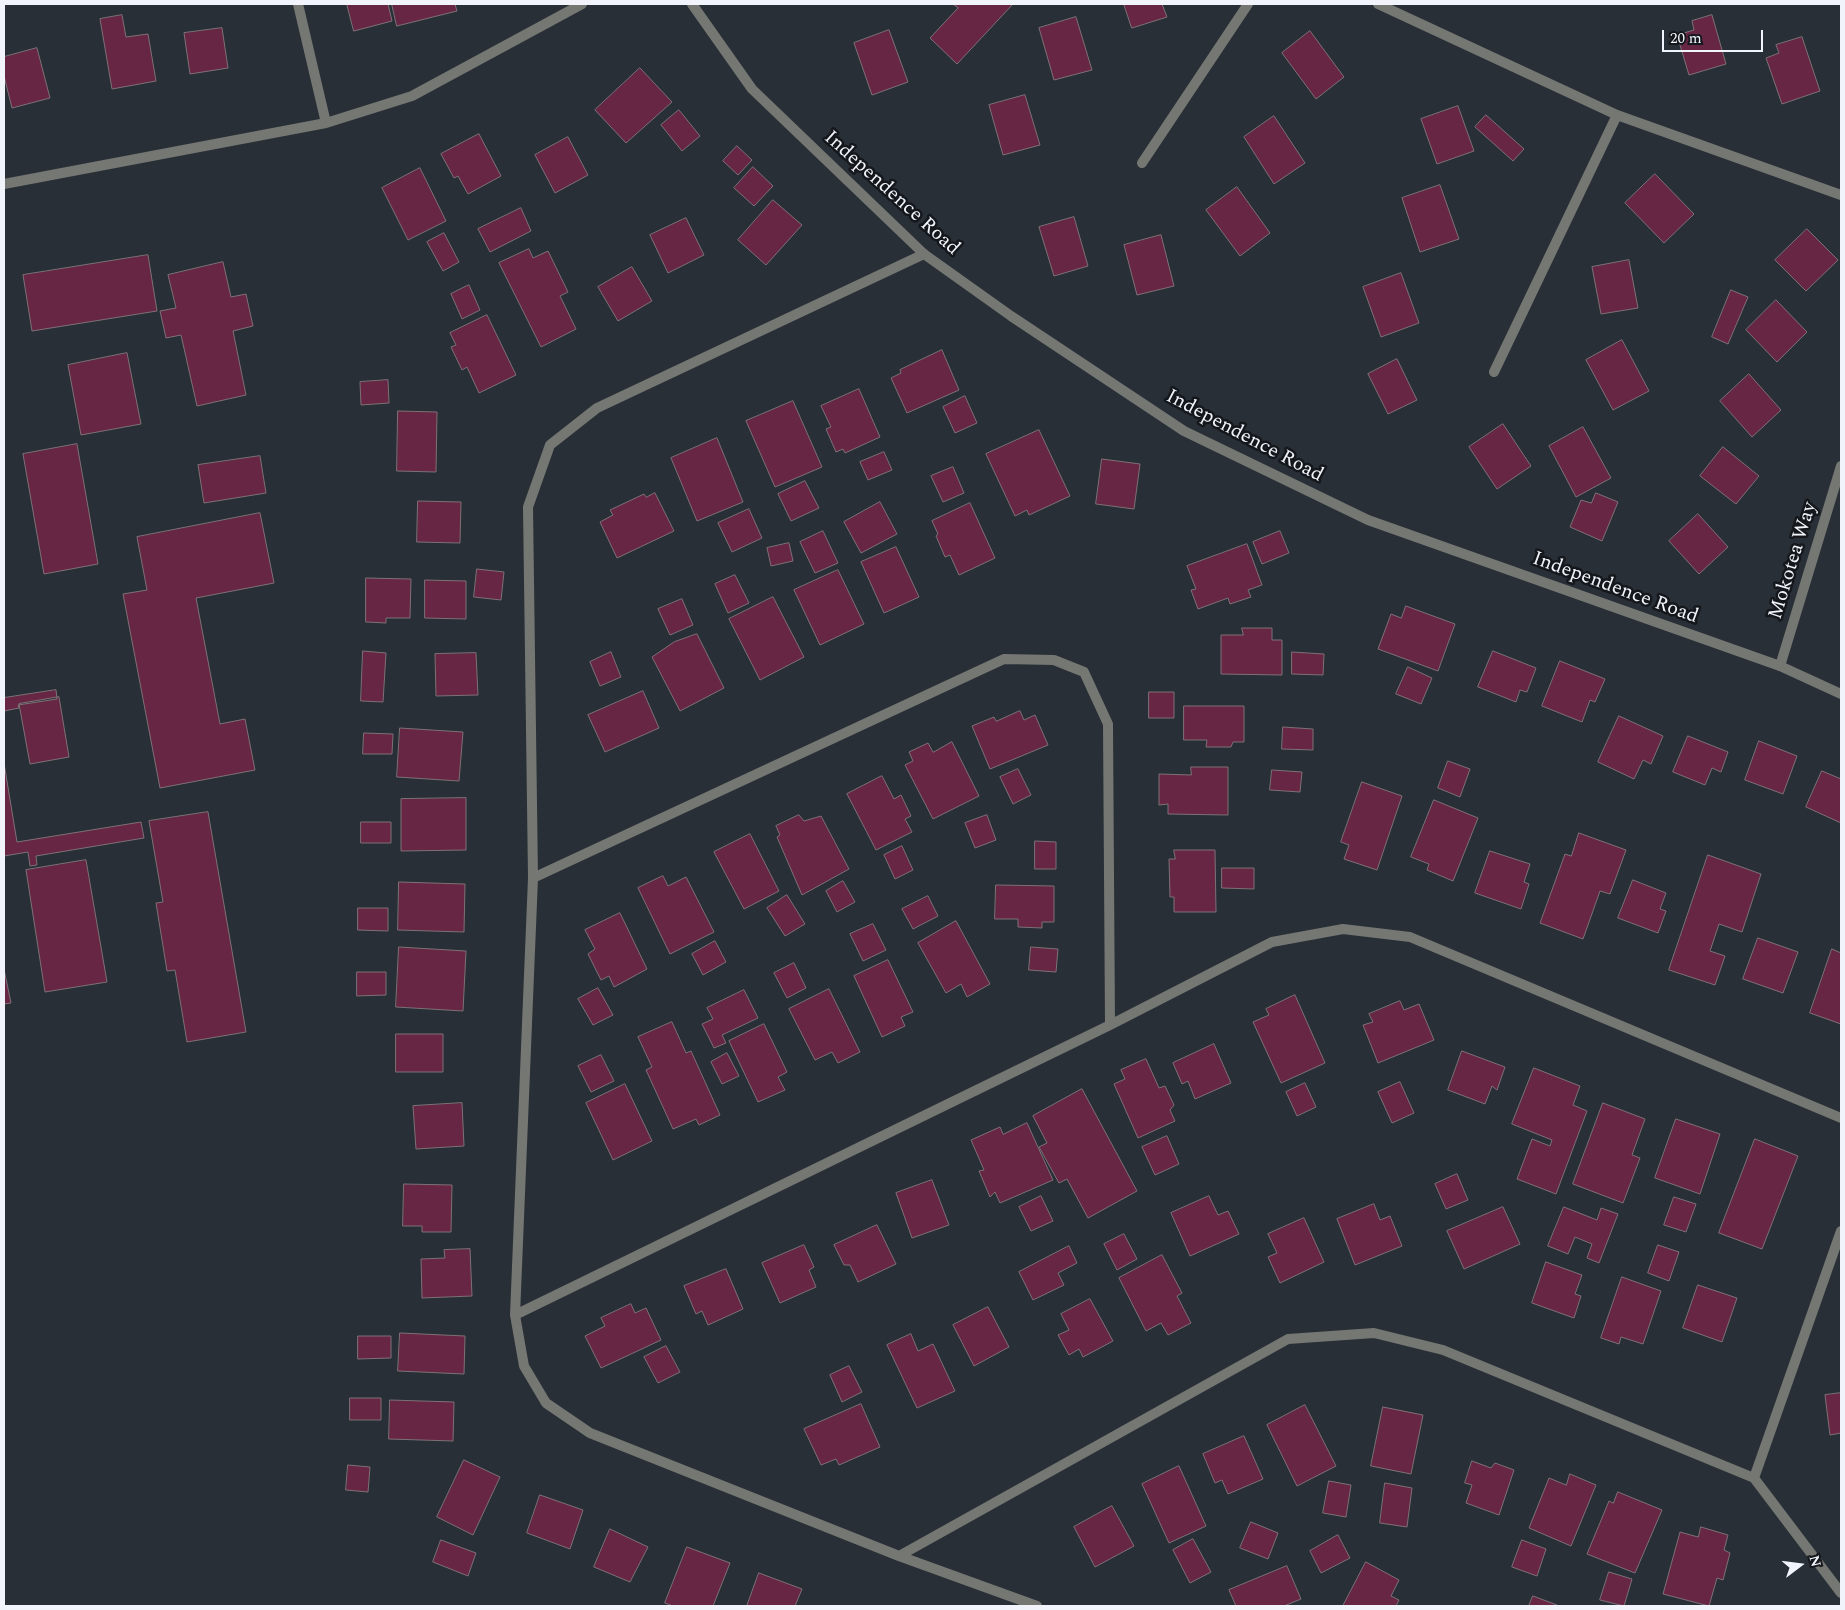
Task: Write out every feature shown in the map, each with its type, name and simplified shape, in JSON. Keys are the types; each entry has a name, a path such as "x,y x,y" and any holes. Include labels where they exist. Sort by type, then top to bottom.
{"street":[{"path":"298,4 326,123"},
{"path":"4,184 326,123 412,96 582,4"},
{"name":"Independence Road","path":"692,4 752,89 924,254 1011,316 1184,431 1368,520 1780,666 1841,694"},
{"path":"1142,163 1248,4"},
{"path":"1378,4 1617,115 1841,195"},
{"path":"1494,372 1617,115"},
{"path":"924,254 597,408 550,445 528,507 533,878 515,1315 524,1366 546,1403 590,1433 899,1556 1037,1606"},
{"name":"Mokotea Way","path":"1780,666 1841,466"},
{"path":"533,878 1004,658 1054,660 1084,672 1108,724 1110,1024"},
{"path":"515,1315 1110,1024 1272,942 1343,929 1410,937 1841,1118"},
{"path":"1754,1478 1841,1231"},
{"path":"899,1556 1288,1339 1374,1333 1443,1350 1754,1478 1841,1593"}],"building":[{"path":"347,4 388,4 392,21 354,31"},
{"path":"392,4 455,4 457,11 397,26"},
{"path":"953,4 1013,4 957,64 930,38 958,8"},
{"path":"1124,4 1162,4 1167,17 1132,28"},
{"path":"122,15 126,37 148,34 156,81 112,89 100,19"},
{"path":"1712,15 1726,64 1689,75 1677,35 1694,30 1692,21"},
{"path":"1076,17 1092,70 1054,80 1039,28"},
{"path":"222,28 228,68 190,74 184,33"},
{"path":"889,30 908,82 872,95 854,43"},
{"path":"1310,31 1344,77 1316,99 1282,53"},
{"path":"1802,37 1820,91 1782,104 1766,58 1779,53 1776,45"},
{"path":"37,48 50,98 12,108 4,76 4,57"},
{"path":"640,68 672,102 626,143 595,110"},
{"path":"1025,95 1040,145 1003,155 989,105"},
{"path":"1458,106 1474,151 1437,164 1421,119"},
{"path":"679,110 700,136 682,151 661,125"},
{"path":"1486,115 1524,149 1513,161 1475,127"},
{"path":"1274,116 1305,163 1274,184 1244,137"},
{"path":"479,134 501,176 468,194 458,176 454,178 441,154"},
{"path":"568,137 588,175 555,193 535,155"},
{"path":"737,146 752,160 738,175 723,161"},
{"path":"753,167 773,186 754,206 734,188"},
{"path":"420,168 446,221 408,240 382,188"},
{"path":"1655,174 1694,214 1664,243 1625,203"},
{"path":"1440,185 1459,239 1420,252 1402,198"},
{"path":"1237,187 1270,233 1240,256 1206,210"},
{"path":"773,200 802,225 766,265 738,240"},
{"path":"521,208 531,231 490,252 478,229"},
{"path":"1074,217 1088,266 1054,276 1039,227"},
{"path":"686,218 704,255 668,273 650,235"},
{"path":"1807,229 1838,260 1806,291 1775,260"},
{"path":"444,233 459,262 443,271 427,242"},
{"path":"1161,235 1174,286 1137,295 1124,245"},
{"path":"529,249 533,258 548,251 568,292 560,296 576,329 541,347 499,263"},
{"path":"148,255 157,311 32,331 23,275"},
{"path":"1629,260 1638,308 1601,314 1592,267"},
{"path":"223,262 231,297 246,294 253,326 233,331 246,395 197,406 181,335 166,338 160,311 176,308 168,275"},
{"path":"632,267 652,301 618,321 598,287"},
{"path":"1401,273 1419,323 1381,337 1363,287"},
{"path":"469,285 480,310 462,319 451,294"},
{"path":"1731,290 1748,297 1728,344 1712,337"},
{"path":"1776,300 1807,332 1777,362 1746,330"},
{"path":"487,315 516,375 479,393 467,367 462,370 451,347 456,345 450,333"},
{"path":"1622,340 1649,391 1613,410 1586,360"},
{"path":"942,350 959,390 907,413 891,378 901,373 900,370"},
{"path":"127,353 141,424 81,435 68,365"},
{"path":"1397,359 1417,400 1388,414 1368,374"},
{"path":"1749,374 1781,410 1752,437 1720,401"},
{"path":"388,380 389,403 361,405 360,382"},
{"path":"859,389 880,437 845,453 843,449 836,452 826,429 831,427 821,406"},
{"path":"965,396 977,423 955,433 943,407"},
{"path":"793,401 822,467 775,487 746,421"},
{"path":"398,411 437,412 436,472 397,471"},
{"path":"1503,424 1531,466 1497,489 1469,447"},
{"path":"1583,427 1611,478 1576,497 1549,446"},
{"path":"1039,430 1070,496 1029,515 1027,510 1015,516 986,454"},
{"path":"717,438 743,502 697,521 671,458"},
{"path":"77,444 98,564 44,574 23,454"},
{"path":"1723,447 1759,476 1736,504 1700,476"},
{"path":"884,452 892,470 868,480 860,462"},
{"path":"260,456 266,493 204,503 198,465"},
{"path":"1102,459 1140,464 1134,509 1096,504"},
{"path":"953,467 964,493 943,502 931,476"},
{"path":"805,481 819,508 791,521 778,494"},
{"path":"655,493 674,531 617,558 600,522 613,515 610,510 644,494 646,497"},
{"path":"1596,493 1618,502 1602,541 1570,527 1581,500 1591,503"},
{"path":"418,501 461,502 460,543 417,542"},
{"path":"880,502 897,534 861,553 844,522"},
{"path":"970,503 995,558 959,575 950,555 945,557 932,521"},
{"path":"749,509 762,538 732,552 718,523"},
{"path":"260,513 274,583 196,598 220,724 245,719 255,770 160,788 123,594 147,590 137,537"},
{"path":"1698,514 1728,547 1699,574 1669,541"},
{"path":"823,531 838,563 815,573 800,542"},
{"path":"1280,531 1289,553 1262,564 1253,542"},
{"path":"789,543 793,561 771,566 767,548"},
{"path":"1247,544 1262,585 1248,590 1251,597 1230,604 1228,598 1198,609 1191,590 1196,589 1187,566"},
{"path":"896,547 919,597 884,613 861,562"},
{"path":"477,569 504,572 501,600 474,597"},
{"path":"838,570 864,624 820,645 794,590"},
{"path":"735,575 749,603 728,613 715,584"},
{"path":"366,578 411,579 410,618 386,618 386,623 366,622"},
{"path":"425,580 466,581 466,619 425,618"},
{"path":"773,597 804,657 760,680 729,619"},
{"path":"682,599 693,625 670,635 658,609"},
{"path":"1406,606 1455,624 1438,671 1378,649 1391,614 1401,618"},
{"path":"1242,628 1272,628 1272,640 1282,640 1282,675 1221,674 1221,635 1243,635"},
{"path":"697,634 724,688 680,711 652,657 674,642"},
{"path":"363,651 386,653 383,702 361,701"},
{"path":"1493,651 1536,668 1527,692 1520,690 1516,702 1478,687"},
{"path":"611,652 621,677 600,686 590,662"},
{"path":"1292,652 1324,654 1323,675 1292,674"},
{"path":"476,653 478,695 436,696 435,654"},
{"path":"1560,661 1605,679 1595,702 1590,700 1582,722 1542,706"},
{"path":"1408,667 1432,678 1421,704 1396,694"},
{"path":"56,690 57,699 18,705 19,708 4,711 4,698"},
{"path":"643,691 659,728 605,752 588,715"},
{"path":"1149,692 1174,692 1174,718 1149,718"},
{"path":"59,697 69,757 30,764 19,704"},
{"path":"1184,706 1244,706 1244,742 1233,742 1231,747 1206,747 1207,740 1184,740"},
{"path":"1020,711 1024,720 1035,715 1048,745 990,769 972,726 994,717 996,721"},
{"path":"1619,716 1663,736 1651,764 1643,760 1634,779 1598,762"},
{"path":"1283,727 1313,729 1313,750 1282,749"},
{"path":"400,728 463,732 459,781 397,777"},
{"path":"364,733 393,734 392,754 363,754"},
{"path":"1688,736 1728,752 1721,772 1712,768 1705,785 1673,772"},
{"path":"1759,741 1797,756 1783,794 1745,780"},
{"path":"952,742 979,796 933,819 905,765 913,761 909,752 928,743 933,752"},
{"path":"1448,761 1470,769 1460,797 1438,788"},
{"path":"4,763 17,842 141,822 144,838 36,856 37,865 30,866 28,852 4,856"},
{"path":"1191,767 1228,767 1228,815 1168,814 1168,804 1159,805 1159,774 1191,775"},
{"path":"1018,769 1031,795 1013,804 1000,777"},
{"path":"1272,770 1302,772 1300,792 1270,790"},
{"path":"1822,771 1841,779 1841,823 1806,807"},
{"path":"882,776 894,799 901,795 911,816 905,819 912,832 876,850 847,794"},
{"path":"1362,782 1402,796 1377,870 1344,859 1349,845 1341,842"},
{"path":"466,798 466,850 401,851 401,799"},
{"path":"1434,800 1478,818 1453,881 1427,870 1429,864 1411,857"},
{"path":"208,812 246,1032 187,1042 175,970 167,971 156,903 163,902 149,821"},
{"path":"799,815 804,821 821,816 849,869 802,895 777,837 780,835 776,826"},
{"path":"987,815 996,840 975,848 965,823"},
{"path":"361,822 391,822 391,843 361,843"},
{"path":"1579,833 1626,850 1610,894 1600,891 1583,939 1540,923 1565,854 1571,856"},
{"path":"750,834 779,891 744,909 714,852"},
{"path":"1035,841 1056,842 1056,869 1035,869"},
{"path":"902,846 913,870 895,879 884,855"},
{"path":"1174,850 1215,850 1216,912 1174,912 1174,897 1170,897 1169,859 1175,859"},
{"path":"1490,851 1530,864 1524,882 1529,884 1521,909 1475,893"},
{"path":"1708,855 1761,874 1742,932 1719,924 1710,951 1725,956 1715,985 1669,970"},
{"path":"86,860 107,982 45,992 26,870"},
{"path":"1222,868 1254,868 1254,889 1222,888"},
{"path":"663,876 668,886 686,877 714,932 670,954 638,888"},
{"path":"1633,880 1666,893 1660,909 1666,911 1658,933 1618,918"},
{"path":"843,881 855,902 837,912 826,891"},
{"path":"399,882 465,884 464,932 398,930"},
{"path":"996,885 1054,886 1054,922 1042,922 1042,928 1018,927 1018,919 995,919"},
{"path":"787,895 805,924 785,936 767,908"},
{"path":"928,896 938,916 913,929 902,909"},
{"path":"358,908 388,908 388,931 358,930"},
{"path":"620,913 647,969 614,987 609,976 601,980 588,954 595,949 585,930"},
{"path":"956,921 990,984 967,997 961,984 946,993 918,943"},
{"path":"873,924 886,950 863,961 850,934"},
{"path":"1758,938 1798,952 1783,993 1743,979"},
{"path":"715,941 726,962 703,975 692,954"},
{"path":"399,947 466,951 463,1011 396,1007"},
{"path":"1031,947 1058,949 1056,972 1029,970"},
{"path":"1832,949 1841,953 1841,1024 1810,1013"},
{"path":"888,960 913,1012 901,1017 905,1026 882,1037 854,976"},
{"path":"794,963 806,988 787,998 774,973"},
{"path":"4,969 11,1003 4,1004"},
{"path":"357,972 386,972 386,995 357,996"},
{"path":"598,988 613,1015 593,1025 578,999"},
{"path":"829,989 860,1052 838,1063 832,1052 815,1060 789,1009"},
{"path":"744,990 758,1018 722,1035 726,1043 714,1048 702,1024 713,1019 707,1008"},
{"path":"1295,995 1325,1063 1281,1083 1253,1022 1269,1015 1266,1009"},
{"path":"1400,1001 1404,1010 1419,1004 1434,1040 1378,1063 1363,1025 1373,1022 1369,1014"},
{"path":"672,1022 686,1053 691,1051 720,1115 699,1125 696,1119 673,1129 646,1070 652,1067 638,1037"},
{"path":"764,1024 787,1072 778,1077 785,1090 758,1102 729,1041"},
{"path":"396,1034 443,1034 443,1072 396,1072"},
{"path":"1214,1044 1231,1083 1195,1099 1188,1081 1182,1084 1173,1063"},
{"path":"1462,1051 1505,1067 1497,1090 1492,1086 1485,1104 1448,1090"},
{"path":"727,1053 739,1076 722,1084 711,1062"},
{"path":"601,1055 614,1081 591,1092 578,1066"},
{"path":"1146,1059 1159,1088 1165,1086 1174,1105 1170,1110 1175,1121 1138,1138 1114,1084 1125,1079 1121,1070"},
{"path":"1534,1068 1580,1086 1573,1105 1587,1111 1556,1194 1517,1179 1532,1139 1550,1146 1552,1140 1512,1124"},
{"path":"1400,1082 1414,1113 1392,1123 1378,1092"},
{"path":"1305,1083 1316,1107 1297,1116 1286,1092"},
{"path":"625,1084 652,1141 613,1160 586,1103"},
{"path":"1082,1089 1137,1191 1088,1218 1067,1179 1059,1183 1039,1147 1047,1143 1033,1116"},
{"path":"462,1103 464,1146 416,1149 413,1106"},
{"path":"1603,1103 1645,1119 1632,1155 1640,1158 1623,1203 1573,1184"},
{"path":"1676,1119 1720,1134 1700,1194 1655,1178"},
{"path":"1027,1123 1053,1180 1000,1203 995,1192 990,1197 979,1171 984,1170 971,1140 1000,1127 1003,1134"},
{"path":"1167,1136 1179,1164 1155,1175 1142,1147"},
{"path":"1755,1139 1798,1156 1762,1249 1719,1233"},
{"path":"1457,1174 1468,1200 1446,1209 1435,1184"},
{"path":"932,1180 949,1225 912,1238 896,1193"},
{"path":"404,1184 452,1185 451,1232 422,1232 422,1226 403,1226"},
{"path":"1041,1196 1053,1221 1031,1231 1019,1207"},
{"path":"1209,1196 1218,1215 1228,1211 1239,1234 1190,1256 1171,1213"},
{"path":"1674,1197 1696,1204 1686,1232 1664,1225"},
{"path":"1374,1204 1380,1220 1390,1216 1402,1246 1355,1265 1337,1219"},
{"path":"1503,1207 1520,1244 1464,1269 1447,1231"},
{"path":"1564,1207 1597,1220 1601,1208 1618,1214 1599,1263 1587,1258 1592,1244 1575,1237 1568,1254 1548,1246"},
{"path":"1304,1218 1324,1262 1280,1283 1268,1257 1277,1253 1268,1234"},
{"path":"877,1225 896,1264 858,1282 850,1265 844,1265 834,1245"},
{"path":"1124,1234 1137,1259 1117,1270 1104,1244"},
{"path":"804,1245 814,1267 809,1270 816,1287 780,1303 762,1263"},
{"path":"1658,1245 1679,1252 1669,1281 1648,1273"},
{"path":"1069,1246 1077,1263 1058,1273 1064,1285 1033,1300 1019,1272"},
{"path":"470,1249 472,1296 422,1298 421,1259 445,1258 444,1250"},
{"path":"1162,1255 1182,1293 1177,1296 1191,1323 1168,1335 1161,1323 1146,1331 1119,1278"},
{"path":"1546,1262 1582,1275 1575,1294 1581,1296 1574,1318 1532,1303"},
{"path":"726,1269 743,1309 708,1325 702,1311 696,1314 684,1286"},
{"path":"1622,1277 1661,1291 1643,1344 1621,1337 1619,1344 1601,1338"},
{"path":"1698,1285 1737,1298 1722,1342 1683,1328"},
{"path":"1090,1299 1113,1341 1083,1357 1079,1349 1069,1355 1058,1335 1069,1330 1061,1314"},
{"path":"631,1304 635,1313 646,1308 661,1340 601,1368 585,1336 605,1326 601,1318"},
{"path":"988,1307 1009,1347 974,1366 953,1325"},
{"path":"400,1333 465,1336 464,1374 398,1371"},
{"path":"911,1334 918,1351 933,1344 955,1391 917,1408 887,1345"},
{"path":"358,1336 391,1336 391,1358 358,1359"},
{"path":"666,1346 680,1372 658,1383 644,1357"},
{"path":"849,1366 862,1392 842,1402 830,1375"},
{"path":"1841,1393 1841,1433 1830,1435 1825,1395"},
{"path":"350,1398 381,1398 381,1420 350,1420"},
{"path":"390,1400 454,1402 453,1441 389,1439"},
{"path":"861,1404 880,1447 839,1465 836,1459 821,1465 804,1429"},
{"path":"1305,1405 1336,1466 1297,1486 1267,1425"},
{"path":"1383,1407 1423,1415 1411,1474 1371,1466"},
{"path":"1244,1436 1263,1479 1228,1494 1222,1480 1215,1483 1203,1454"},
{"path":"464,1460 500,1477 473,1535 437,1517"},
{"path":"1472,1461 1491,1468 1495,1463 1514,1470 1499,1515 1466,1503 1472,1485 1465,1483"},
{"path":"348,1465 370,1467 368,1492 346,1490"},
{"path":"1179,1466 1206,1526 1169,1543 1142,1484"},
{"path":"1570,1474 1596,1485 1571,1546 1529,1528 1549,1478 1566,1485"},
{"path":"1329,1481 1351,1485 1346,1517 1323,1513"},
{"path":"1385,1483 1412,1488 1407,1527 1380,1523"},
{"path":"1618,1492 1662,1510 1635,1573 1587,1554 1609,1501 1613,1503"},
{"path":"540,1495 583,1510 570,1549 527,1533"},
{"path":"1112,1506 1134,1546 1095,1567 1074,1527"},
{"path":"1251,1522 1278,1533 1268,1559 1240,1548"},
{"path":"1701,1527 1728,1535 1724,1550 1730,1553 1723,1580 1717,1578 1709,1606 1663,1594 1680,1532 1698,1537"},
{"path":"610,1529 648,1547 630,1582 594,1567"},
{"path":"1338,1535 1350,1558 1321,1573 1310,1551"},
{"path":"1193,1539 1211,1572 1190,1583 1173,1550"},
{"path":"441,1540 476,1553 468,1576 433,1562"},
{"path":"1522,1540 1546,1549 1537,1576 1512,1567"},
{"path":"687,1547 730,1563 713,1606 673,1606 665,1603"},
{"path":"1366,1562 1399,1580 1391,1596 1399,1600 1396,1606 1343,1606"},
{"path":"1287,1566 1301,1599 1284,1606 1236,1606 1229,1590"},
{"path":"1609,1572 1632,1579 1624,1606 1600,1600"},
{"path":"759,1573 802,1589 795,1606 747,1606"},
{"path":"1533,1596 1557,1605 1529,1606"}]}
